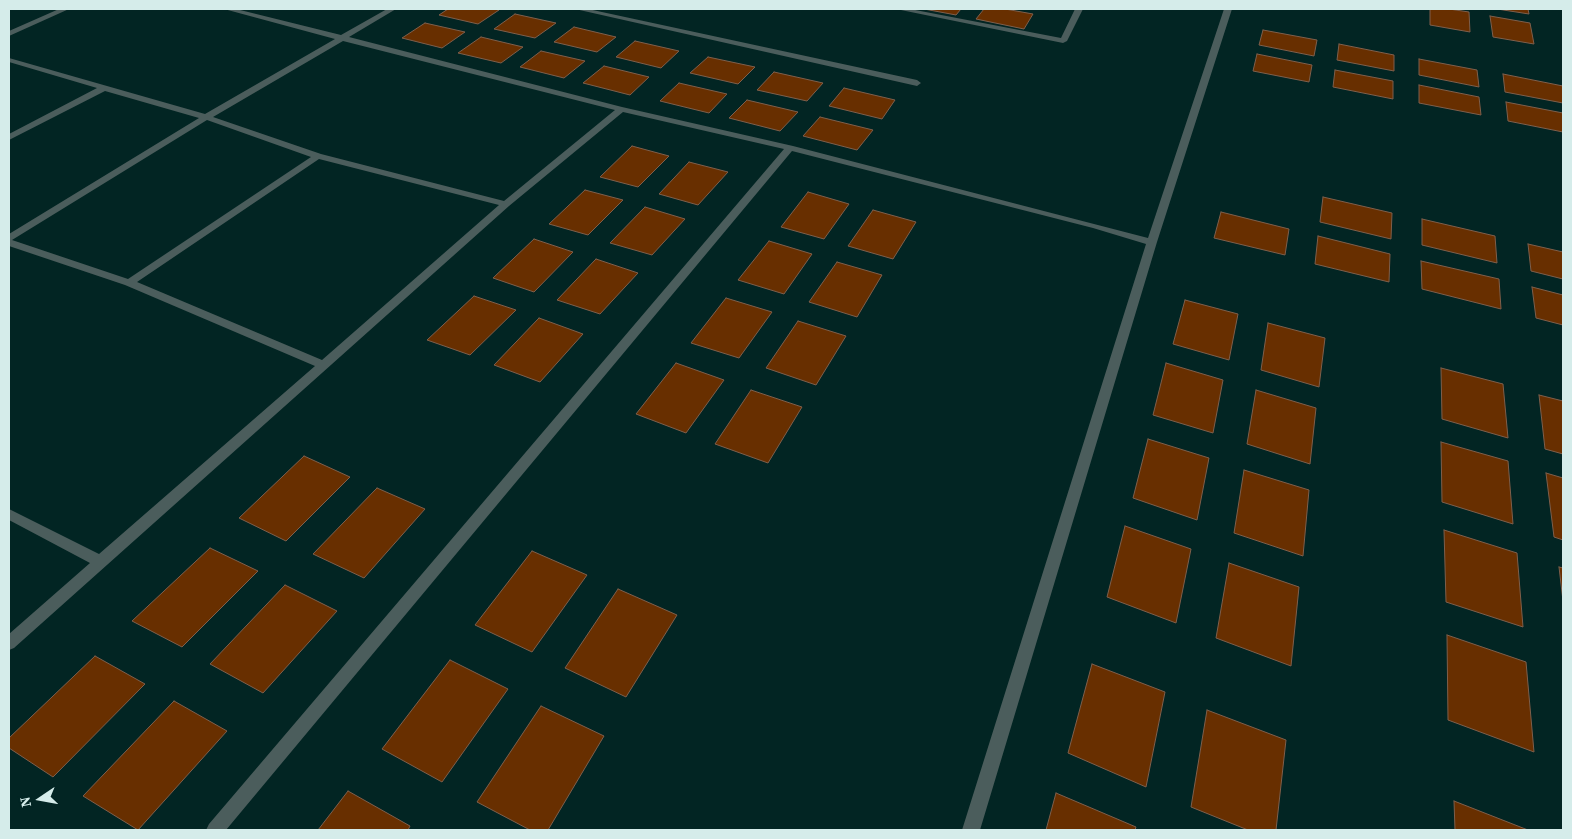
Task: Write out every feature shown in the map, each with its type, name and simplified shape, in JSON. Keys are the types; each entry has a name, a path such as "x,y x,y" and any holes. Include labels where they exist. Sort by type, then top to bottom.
{"street":[{"path":"9,34 65,9"},
{"path":"228,9 621,109 790,148 1097,226 1152,242"},
{"path":"9,238 206,117 392,9"},
{"path":"579,9 917,83"},
{"path":"900,9 1063,41 1079,9"},
{"path":"971,830 1152,242 1228,9"},
{"path":"9,60 206,117 318,156 506,204"},
{"path":"9,138 104,88"},
{"path":"9,643 506,204 621,109"},
{"path":"215,830 790,148"},
{"path":"129,283 318,156"},
{"path":"9,243 129,283 324,365"},
{"path":"9,514 100,562"}],"building":[{"path":"448,9 499,10 478,24 439,15"},
{"path":"924,9 961,9 956,15"},
{"path":"984,9 1005,9 1033,14 1024,29 976,19"},
{"path":"1430,9 1469,12 1470,32 1430,25"},
{"path":"1497,9 1528,9 1529,14"},
{"path":"515,14 556,23 535,38 494,29"},
{"path":"1490,16 1530,23 1534,44 1493,37"},
{"path":"425,23 465,32 442,48 402,38"},
{"path":"574,27 616,37 597,52 554,42"},
{"path":"1263,30 1317,40 1314,56 1259,45"},
{"path":"481,37 523,47 501,63 458,53"},
{"path":"635,41 679,51 661,68 616,57"},
{"path":"1339,44 1394,55 1394,71 1337,60"},
{"path":"541,51 585,61 564,78 520,67"},
{"path":"1257,54 1312,65 1309,82 1253,71"},
{"path":"708,57 755,67 738,84 690,73"},
{"path":"1419,59 1477,70 1479,87 1419,75"},
{"path":"604,66 649,77 630,95 583,83"},
{"path":"1335,70 1393,81 1393,99 1333,87"},
{"path":"774,72 823,83 807,101 757,90"},
{"path":"1503,74 1563,86 1563,103 1505,92"},
{"path":"679,83 727,94 709,113 660,101"},
{"path":"1419,85 1479,97 1481,115 1419,103"},
{"path":"844,88 895,100 882,119 829,106"},
{"path":"747,100 798,112 780,131 729,118"},
{"path":"1506,102 1563,113 1563,132 1508,121"},
{"path":"820,117 873,130 857,150 803,136"},
{"path":"632,146 669,156 638,187 600,177"},
{"path":"689,162 728,172 698,205 659,194"},
{"path":"585,190 623,200 588,235 549,224"},
{"path":"808,192 849,204 824,239 781,227"},
{"path":"1323,197 1392,213 1391,239 1320,222"},
{"path":"645,207 685,219 652,255 610,243"},
{"path":"873,210 916,222 893,259 848,246"},
{"path":"1221,212 1289,229 1285,255 1214,238"},
{"path":"1422,219 1495,236 1497,263 1422,245"},
{"path":"1318,236 1390,254 1389,282 1315,264"},
{"path":"534,239 573,252 534,292 493,278"},
{"path":"769,241 812,254 784,294 738,280"},
{"path":"1528,244 1563,252 1563,279 1531,271"},
{"path":"596,259 638,273 600,314 557,300"},
{"path":"1421,261 1499,279 1501,309 1422,289"},
{"path":"837,262 882,275 857,317 809,302"},
{"path":"1532,287 1563,295 1563,325 1536,318"},
{"path":"474,296 516,310 470,355 427,340"},
{"path":"726,298 772,312 739,358 691,343"},
{"path":"1185,300 1238,314 1229,360 1173,344"},
{"path":"539,318 583,334 540,382 494,365"},
{"path":"798,321 846,336 816,385 766,368"},
{"path":"1268,323 1325,338 1319,387 1261,370"},
{"path":"676,363 724,380 686,433 636,414"},
{"path":"1166,363 1223,380 1213,433 1153,415"},
{"path":"1441,368 1503,384 1508,438 1442,419"},
{"path":"751,390 802,407 768,463 715,444"},
{"path":"1256,390 1316,408 1310,464 1247,444"},
{"path":"1539,395 1563,401 1563,454 1545,449"},
{"path":"1148,439 1209,458 1197,520 1133,498"},
{"path":"1441,442 1508,461 1513,524 1442,502"},
{"path":"304,456 350,477 286,541 239,518"},
{"path":"1244,470 1309,490 1303,556 1234,533"},
{"path":"1546,473 1563,478 1563,540 1554,537"},
{"path":"377,488 425,509 364,578 313,554"},
{"path":"1125,526 1191,549 1176,623 1107,597"},
{"path":"1444,530 1517,553 1523,627 1446,602"},
{"path":"210,548 258,571 182,647 132,621"},
{"path":"532,551 587,575 532,652 475,625"},
{"path":"1229,563 1299,587 1291,666 1216,638"},
{"path":"1559,567 1563,568 1563,601"},
{"path":"285,585 337,611 263,693 210,664"},
{"path":"618,589 677,615 626,697 565,668"},
{"path":"1447,635 1526,662 1534,752 1448,720"},
{"path":"95,656 145,684 53,777 9,748 9,738"},
{"path":"450,660 508,689 442,782 382,749"},
{"path":"1092,664 1165,692 1146,787 1068,753"},
{"path":"174,701 227,731 138,830 83,796"},
{"path":"541,706 604,736 548,830 530,830 477,802"},
{"path":"1207,710 1286,740 1276,830 1248,830 1191,807"},
{"path":"348,791 410,826 408,830 318,830"},
{"path":"1056,793 1136,827 1135,830 1046,830"},
{"path":"1454,801 1528,830 1455,830"}]}
